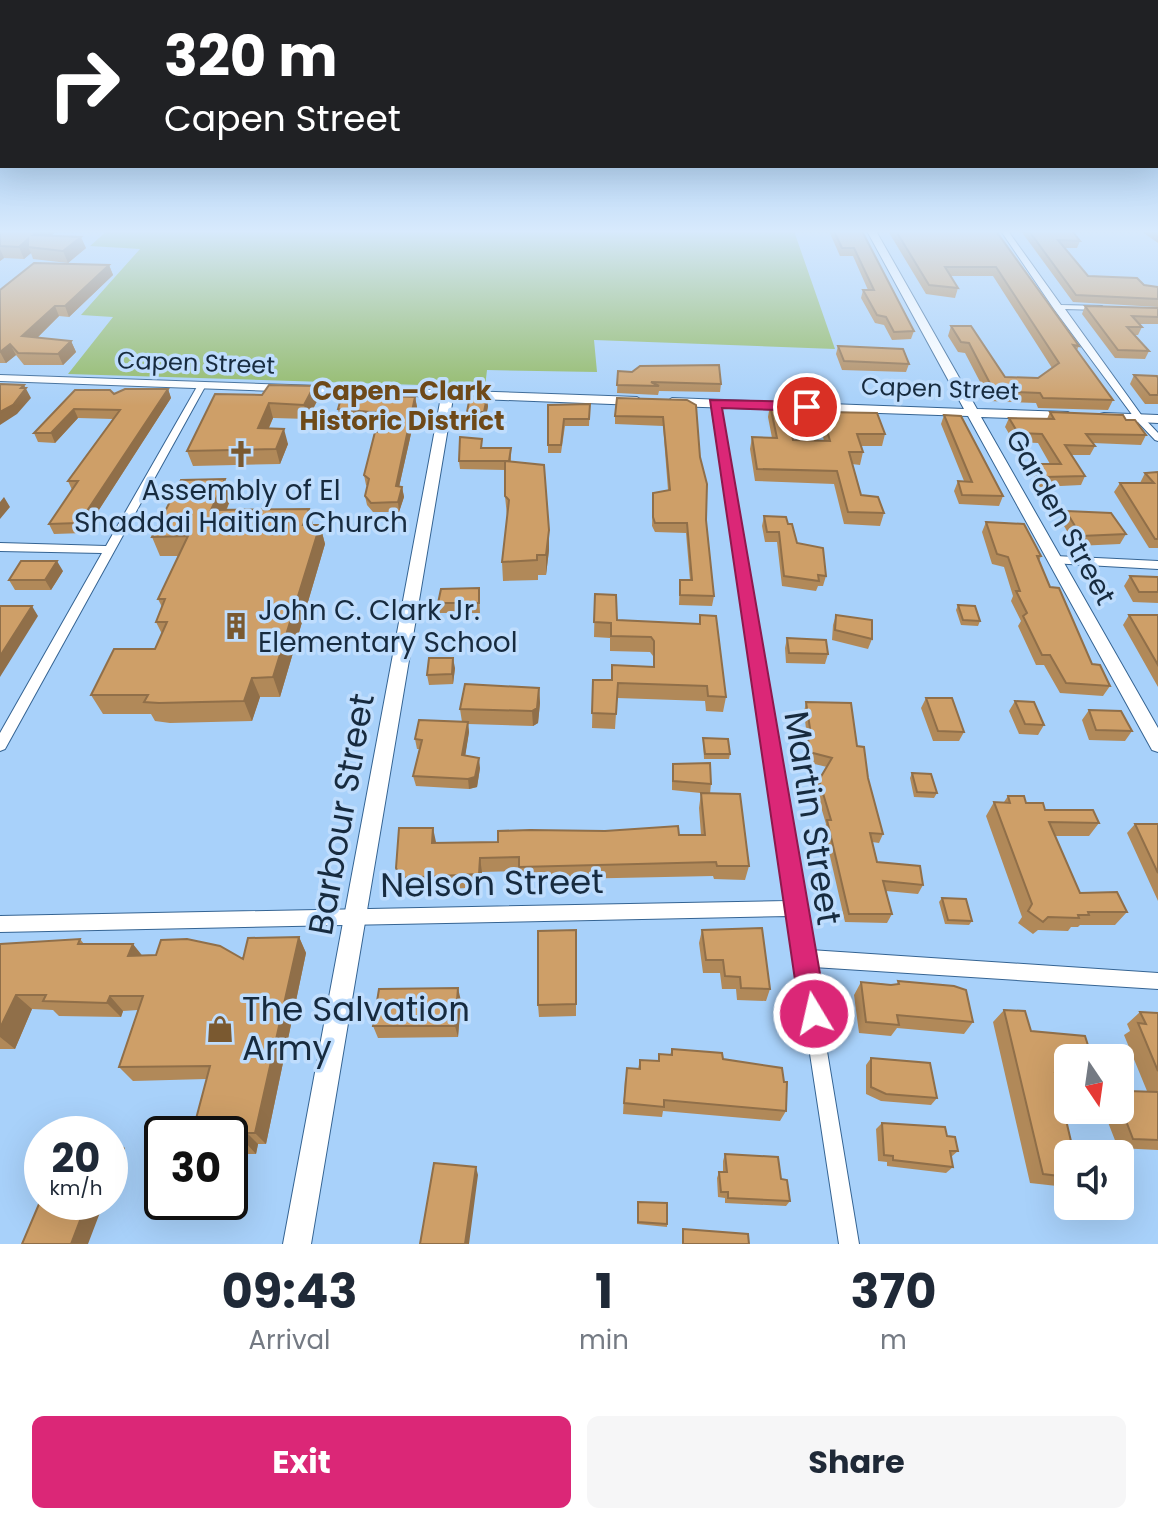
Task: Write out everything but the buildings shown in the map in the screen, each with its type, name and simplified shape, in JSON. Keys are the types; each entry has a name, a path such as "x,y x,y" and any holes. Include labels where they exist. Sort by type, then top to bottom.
{"street":[{"name":"Garden Street","path":"904,289 1158,745"},
{"path":"1044,289 1139,418 1158,438"},
{"path":"1057,307 1111,308"},
{"name":"Capen Street","path":"0,378 1078,416"},
{"path":"0,745 202,385"},
{"name":"Barbour Street","path":"297,1244 448,394"},
{"name":"Martin Street","path":"715,403 849,1244"},
{"path":"1093,417 1158,419"},
{"path":"0,547 111,550"},
{"path":"1055,560 1158,565"},
{"name":"Nelson Street","path":"0,924 794,908"},
{"path":"805,958 1158,981"}],"green space":[{"path":"104,289 814,289 835,349 594,340 597,372 487,370 485,387 68,374 113,317 81,315"}],"place":[{"name":"Assembly of El Shaddai Haitian Church","path":"241,454"},
{"name":"John C. Clark Jr. Elementary School","path":"236,626"},
{"name":"The Salvation Army","path":"220,1029"}],"district":[{"name":"Capen–Clark Historic District","path":"402,406"}],"route":[{"path":"807,407 715,403 794,908 814,1014"}]}
